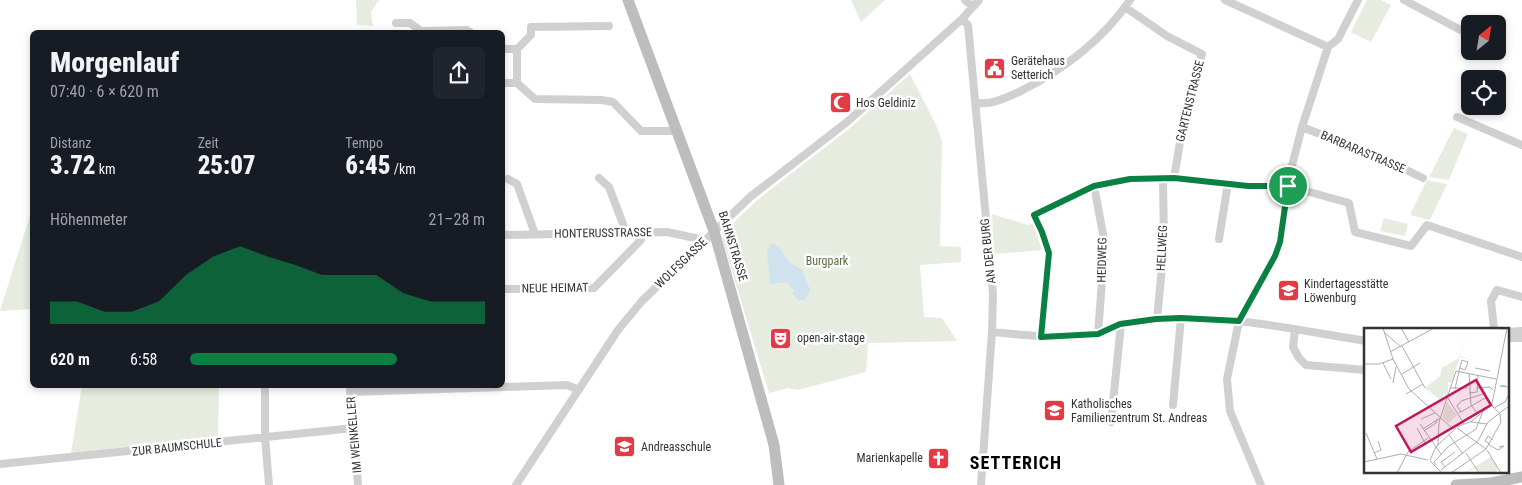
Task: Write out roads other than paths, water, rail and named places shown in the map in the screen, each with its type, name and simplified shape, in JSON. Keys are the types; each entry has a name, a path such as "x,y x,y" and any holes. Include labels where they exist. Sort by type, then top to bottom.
{"street":[{"name":"BAHNSTRASSE","path":"628,0 714,231 774,445 779,485"},
{"path":"965,0 973,7"},
{"name":"WOLFSGASSE","path":"516,485 618,330 642,301 750,198 847,122 962,19 979,0"},
{"path":"1225,0 1328,47"},
{"path":"1261,485 1230,411 1227,379 1239,321 1275,256 1280,242 1288,186 1302,127 1328,47 1338,39 1358,0"},
{"path":"1404,0 1461,30"},
{"path":"976,103 986,105 1005,98 1052,74 1091,45 1128,3"},
{"name":"GARTENSTRASSE","path":"1128,3 1167,36 1202,54 1185,112 1174,178"},
{"name":"AN DER BURG","path":"962,19 968,24 993,294 981,485"},
{"path":"396,23 410,23 420,30"},
{"path":"505,49 516,49 531,35 531,27 609,26"},
{"path":"516,49 517,84"},
{"path":"505,83 517,84 536,99 602,100 613,102 641,131 678,131"},
{"path":"1457,116 1522,145"},
{"name":"BARBARASTRASSE","path":"1302,127 1379,156 1423,178"},
{"path":"599,178 609,187 624,224 625,234"},
{"name":"HELLWEG","path":"1156,319 1164,247 1163,178"},
{"path":"1041,337 1049,253 1034,215 1094,186 1130,179 1174,178 1248,186 1288,186 1350,203 1355,232 1411,246 1427,225 1522,257"},
{"path":"508,179 517,184 535,234"},
{"path":"1219,239 1228,183"},
{"name":"HEIDWEG","path":"1094,186 1103,234 1104,254 1098,334"},
{"name":"HONTERUSSTRASSE","path":"505,235 667,232 695,238 702,243"},
{"name":"NEUE HEIMAT","path":"505,289 594,288 640,240 641,233"},
{"path":"1494,328 1491,301 1497,290 1522,297"},
{"path":"992,332 1041,337 1098,334 1120,324 1181,318 1239,321 1364,341"},
{"path":"1173,405 1181,318"},
{"path":"1111,422 1120,324"},
{"path":"1295,330 1293,348 1298,358 1306,365 1364,370"},
{"path":"505,385 567,384 580,390"},
{"path":"265,388 265,437 268,485"},
{"name":"IM WEINKELLER","path":"350,388 358,485"},
{"name":"ZUR BAUMSCHULE","path":"0,464 354,428"},
{"path":"1456,485 1491,483 1522,478"}],"water":[{"path":"770,244 779,247 789,262 802,270 810,290 805,300 798,300 787,282 770,284 767,252"}],"place":[{"name":"Gerätehaus Setterich","path":"995,68"},
{"name":"Hos Geldiniz","path":"840,103"},
{"name":"Kindertagesstätte Löwenburg","path":"1288,291"},
{"name":"open-air-stage","path":"781,338"},
{"name":"Katholisches Familienzentrum St. Andreas","path":"1055,411"},
{"name":"Andreasschule","path":"625,447"},
{"name":"Marienkapelle","path":"939,458"}],"district":[{"name":"SETTERICH","path":"1016,463"}],"park label":[{"name":"Burgpark","path":"827,261"}]}
